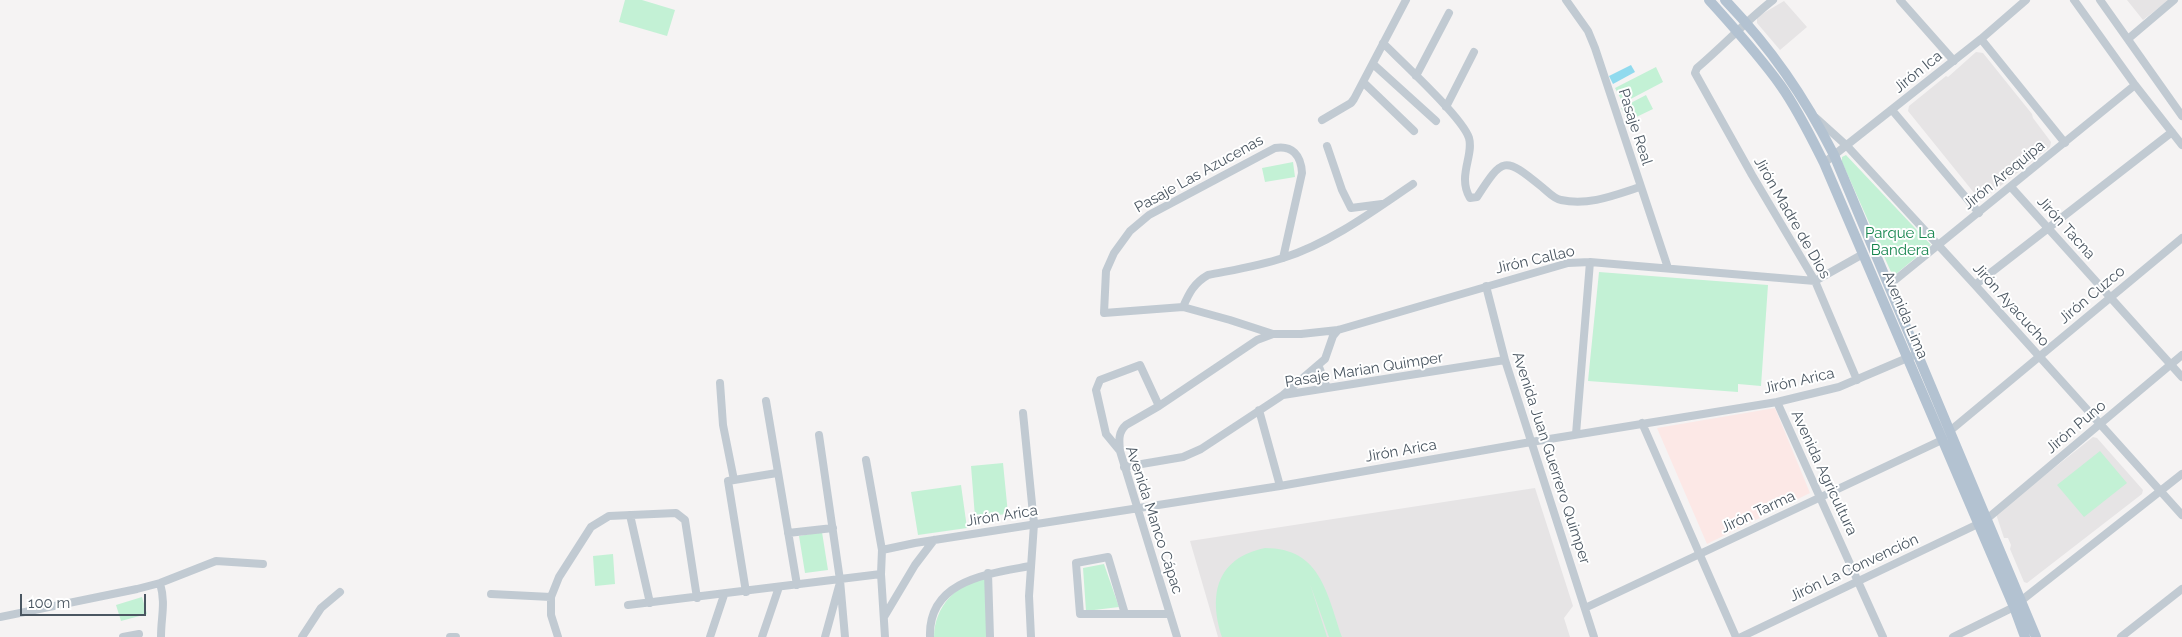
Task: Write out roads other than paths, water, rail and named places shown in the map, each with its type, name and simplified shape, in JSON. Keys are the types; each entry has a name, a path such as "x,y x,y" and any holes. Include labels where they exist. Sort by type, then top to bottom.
{"main road":[{"name":"Avenida Lima","path":"1709,0 1738,32 1782,87 1824,163 1978,524 2036,637"},
{"name":"Avenida Lima","path":"1725,0 1746,22 1792,80 1815,117 1834,155 1988,518 2018,604 2025,637"}],"street":[{"path":"1322,120 1351,103 1406,0"},
{"name":"Pasaje Real","path":"1566,0 1588,31 1595,48 1668,268"},
{"path":"1738,32 1746,22 1773,0"},
{"path":"1900,0 1954,61"},
{"name":"Jirón Ica","path":"1824,163 1954,61 2026,0"},
{"path":"2074,0 2135,85 2182,144"},
{"path":"2100,0 2182,116"},
{"path":"2128,39 2174,0"},
{"path":"1416,76 1449,13"},
{"name":"Jirón Madre de Dios","path":"1738,32 1698,68 1696,73 1752,175 1814,281 1856,380"},
{"path":"1981,39 2065,143"},
{"path":"1383,43 1446,107 1468,135 1470,143 1464,170 1470,198 1477,197 1495,170 1502,165 1509,165 1526,174 1552,196 1562,200 1594,201 1640,187"},
{"path":"1446,107 1474,52"},
{"path":"1373,64 1436,121"},
{"path":"1363,82 1414,131"},
{"name":"Jirón Arequipa","path":"1890,285 2135,85"},
{"path":"1892,110 1979,213"},
{"name":"Jirón Ayacucho","path":"1815,117 1847,146 2182,515"},
{"path":"1975,285 2172,132"},
{"name":"Pasaje Las Azucenas","path":"1183,307 1104,313 1106,271 1114,254 1130,231 1155,212 1275,148 1283,146 1290,148 1296,154 1302,163 1302,173 1283,258"},
{"path":"1327,146 1342,190 1351,208 1383,204"},
{"path":"1273,334 1183,307 1191,290 1198,281 1208,275 1283,258 1357,222 1413,184"},
{"name":"Jirón Tacna","path":"2011,187 2182,377"},
{"name":"Jirón Cuzco","path":"1951,430 2182,238"},
{"path":"1814,281 1863,254"},
{"path":"1576,434 1590,262"},
{"name":"Jirón Callao","path":"1273,334 1301,334 1338,330 1568,264 1590,262 1814,281"},
{"name":"Avenida Juan Guerrero Quimper","path":"1486,286 1505,360 1594,637"},
{"path":"1283,395 1325,359 1333,336 1338,330"},
{"path":"1120,451 1119,437 1122,429 1257,340 1273,334"},
{"name":"Jirón Arica","path":"882,550 934,540 1280,486 1576,434 1777,402 1819,393 1918,354"},
{"name":"Jirón Puno","path":"1988,518 2182,355"},
{"name":"Pasaje Marian Quimper","path":"1124,466 1183,457 1201,449 1283,395 1505,360"},
{"name":"Avenida Manco Cápac","path":"1159,406 1140,365 1100,380 1097,384 1096,390 1106,434 1120,451 1177,637"},
{"path":"1319,366 1327,388"},
{"path":"720,383 723,425 734,480"},
{"path":"766,402 797,585"},
{"name":"Avenida Agricultura","path":"1777,402 1883,637"},
{"path":"1260,410 1280,486"},
{"path":"1023,413 1034,524 1030,566 1030,637"},
{"path":"1642,423 1736,637"},
{"path":"819,435 840,580 845,637"},
{"name":"Jirón Tarma","path":"1585,608 1942,440"},
{"path":"866,460 882,550 881,574 885,637"},
{"path":"746,592 728,481 777,473"},
{"path":"1952,637 2018,604 2182,474"},
{"path":"558,637 551,615 551,596 559,577 590,527 609,516 676,513 682,516 685,520 697,598"},
{"path":"630,515 650,604"},
{"name":"Jirón La Convención","path":"1741,637 1978,524"},
{"path":"788,533 833,528"},
{"path":"884,617 915,565 934,540"},
{"path":"1125,614 1108,557 1076,563 1080,614 1125,614 1170,614"},
{"path":"0,617 80,602 160,583 216,561 263,564"},
{"path":"930,637 929,626 936,608 950,590 972,578 988,573 1030,566"},
{"path":"988,573 990,637"},
{"path":"628,606 881,574"},
{"path":"825,637 840,580"},
{"path":"160,583 164,603 161,637"},
{"path":"762,637 780,588"},
{"path":"2121,637 2182,589"},
{"path":"302,637 321,608 340,592"},
{"path":"491,594 551,596"},
{"path":"710,637 724,595"},
{"path":"123,637 139,634"},
{"path":"450,637 456,637"}],"water":[{"path":"1631,65 1635,72 1613,84 1609,76"}],"park label":[{"name":"Parque La Bandera","path":"1900,242"}]}
